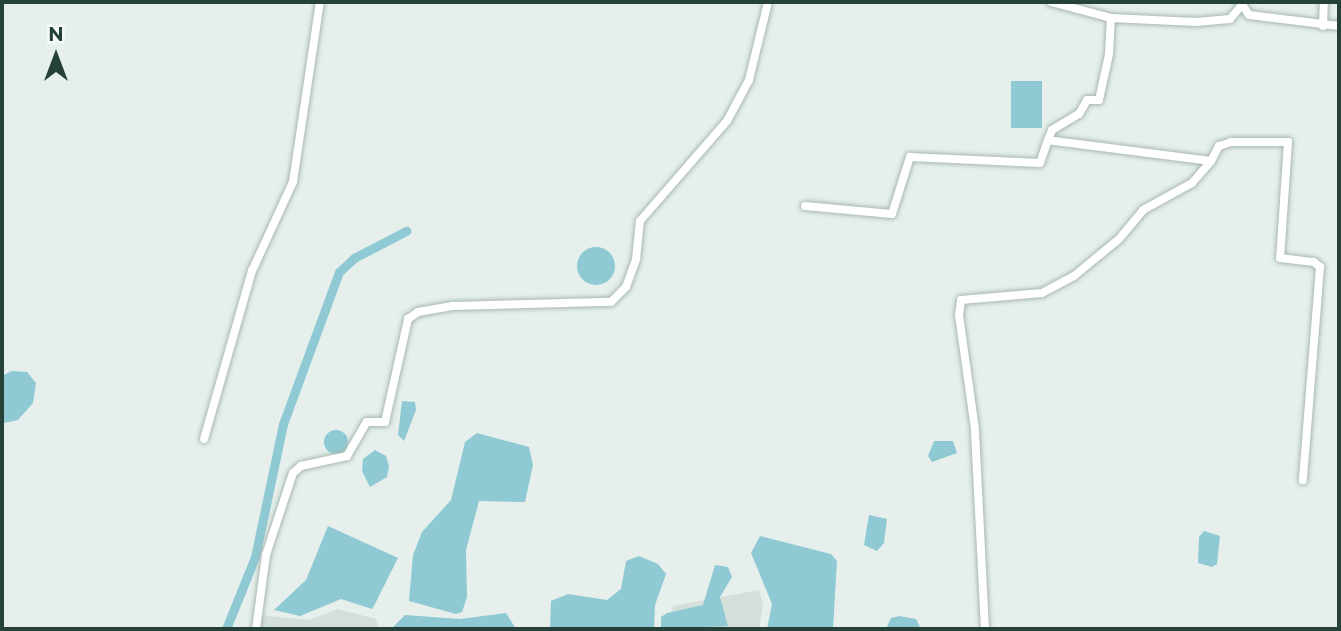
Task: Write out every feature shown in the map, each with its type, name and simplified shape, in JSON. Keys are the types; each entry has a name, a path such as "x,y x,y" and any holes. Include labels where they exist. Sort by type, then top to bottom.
{"street":[{"path":"204,439 252,271 293,182 320,2"},
{"path":"256,629 266,555 293,473 301,466 347,456 367,422 385,422 408,319 418,312 453,306 611,302 626,287 636,259 640,222 727,121 749,80 768,2"},
{"path":"1051,2 1111,18 1196,22 1230,19 1241,4 1249,15 1339,26"},
{"path":"1323,26 1324,2"},
{"path":"805,206 892,214 910,157 1040,163 1052,130 1079,114 1087,100 1099,100 1109,54 1111,18"},
{"path":"1048,140 1211,161"},
{"path":"985,629 975,429 959,315 961,300 1042,293 1074,276 1119,239 1143,211 1192,183 1211,161 1219,146 1231,142 1288,142 1280,258 1314,262 1320,267 1303,480"}],"shaded area":[{"path":"759,590 763,604 759,629 666,629 673,606"},
{"path":"338,609 376,619 379,629 253,629 259,615 309,620"}],"water":[{"path":"1011,81 1042,81 1042,128 1011,128"},
{"path":"596,247 609,253 615,266 609,279 596,285 583,279 577,266 583,253"},
{"path":"12,371 27,372 36,383 33,403 18,420 4,423 2,376"},
{"path":"402,401 415,402 416,410 404,441 398,435"},
{"path":"336,430 344,434 348,442 344,450 336,454 328,450 324,442 328,434"},
{"path":"477,433 529,447 533,465 525,502 479,501 466,550 467,597 462,612 456,614 409,601 413,555 422,532 451,500 465,442"},
{"path":"934,441 953,441 957,453 932,462 928,456"},
{"path":"375,450 386,456 389,466 387,477 370,487 362,471 363,459"},
{"path":"869,515 887,519 884,543 877,551 864,545"},
{"path":"328,526 398,558 372,609 341,599 300,616 274,610 306,580"},
{"path":"1204,531 1220,536 1217,564 1212,567 1198,563 1199,537"},
{"path":"760,536 831,554 837,561 833,629 767,629 772,604 751,553"},
{"path":"639,556 658,564 666,574 655,605 654,629 550,629 551,601 568,594 607,600 621,589 626,561"},
{"path":"715,565 728,567 732,577 720,597 728,626 661,629 661,617 667,613 703,605"},
{"path":"506,613 516,629 391,629 405,615 460,619"},
{"path":"899,616 916,619 921,629 886,629 891,618"}],"waterway":[{"path":"226,629 255,557 283,424 339,272 354,258 406,231"}]}
